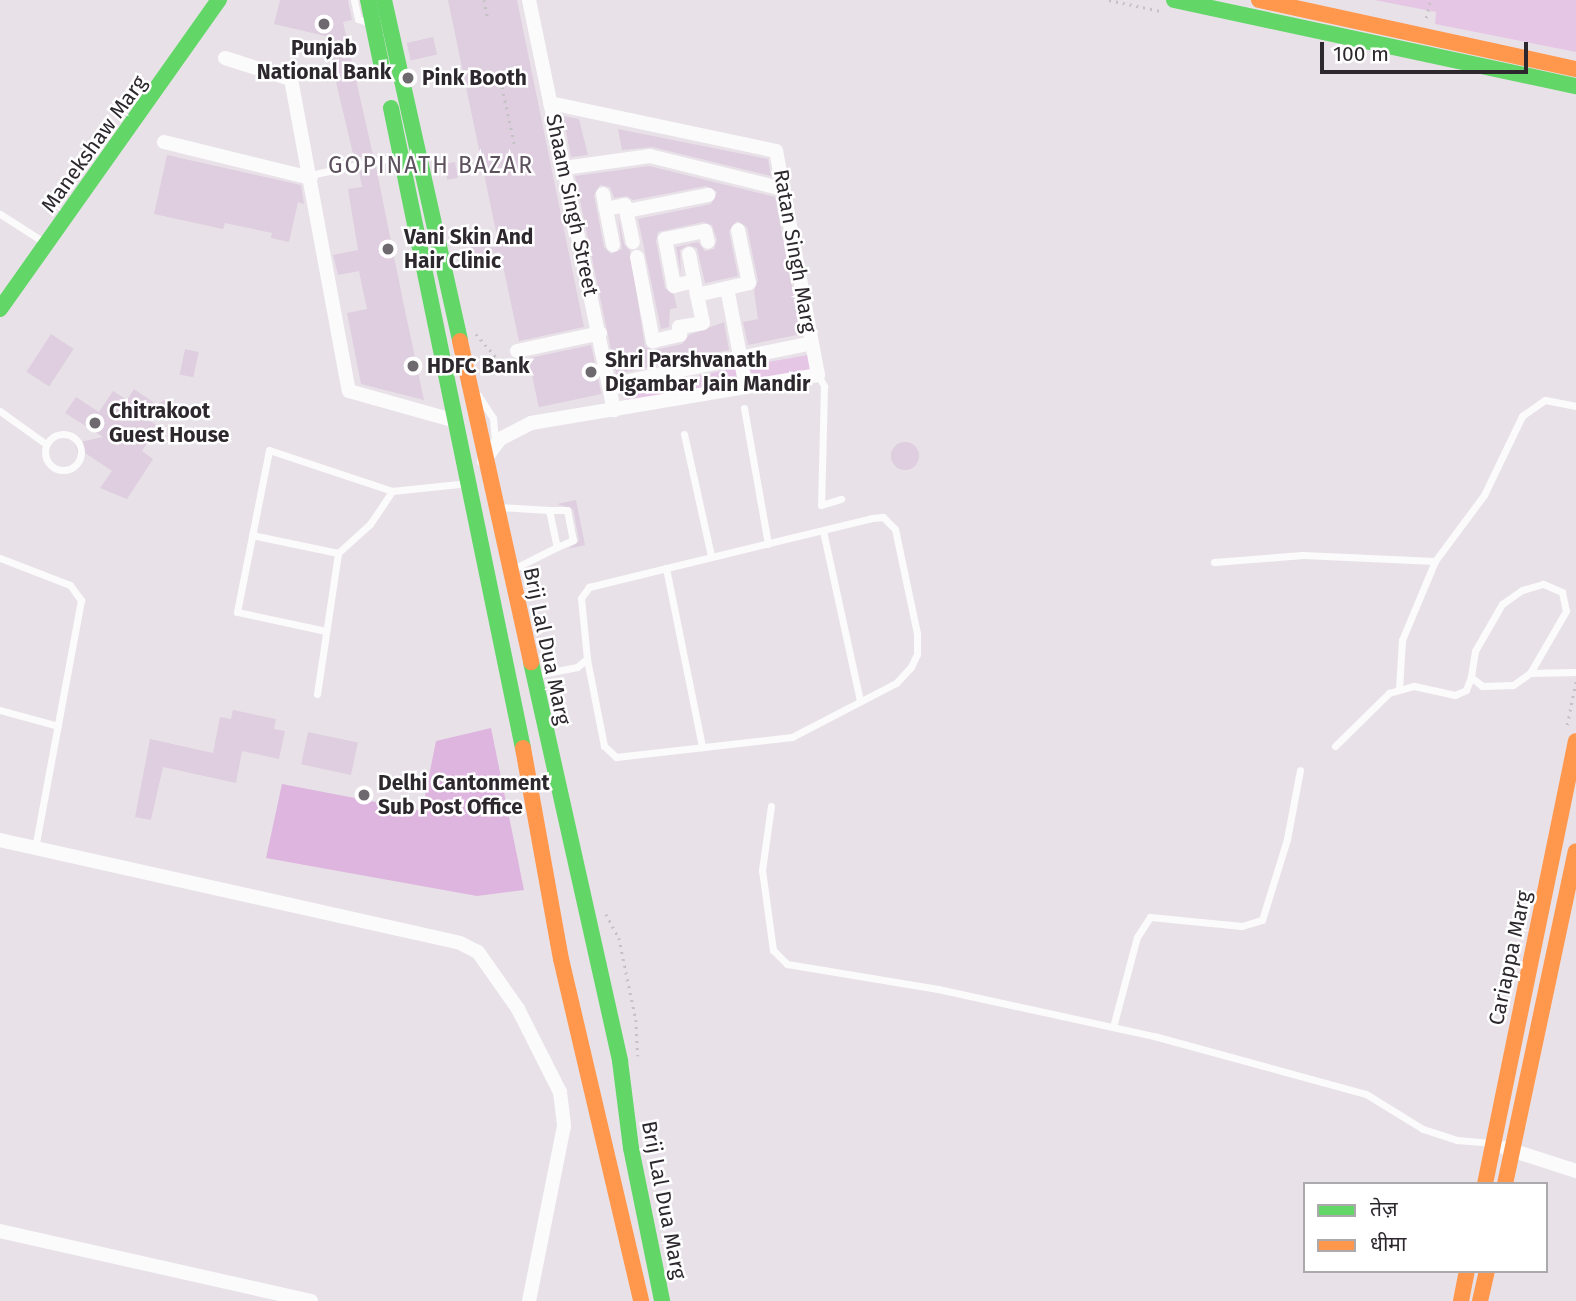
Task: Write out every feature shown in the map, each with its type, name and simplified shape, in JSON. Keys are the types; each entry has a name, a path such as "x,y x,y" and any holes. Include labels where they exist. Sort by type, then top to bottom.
{"street":[{"name":"Manekshaw Marg","path":"0,309 219,0"},
{"name":"Brij Lal Dua Marg","path":"368,0 549,878 561,959 641,1301"},
{"name":"Brij Lal Dua Marg","path":"384,0 531,676 620,1061 631,1148 662,1301"},
{"name":"Shaam Singh Street","path":"529,0 614,410"},
{"path":"1174,0 1576,86"},
{"path":"1259,0 1574,68"},
{"path":"225,58 291,79 349,391 456,421"},
{"name":"Ratan Singh Marg","path":"550,103 776,151 818,375"},
{"path":"164,142 310,176"},
{"path":"564,168 650,156 783,189"},
{"path":"603,194 613,245"},
{"path":"606,209 625,203 708,195"},
{"path":"625,203 653,341 680,335 679,327 703,323 689,254"},
{"path":"708,242 705,231 665,239 674,286 726,288 749,283 738,230"},
{"path":"726,288 746,387"},
{"path":"518,354 600,333"},
{"path":"609,385 812,343"},
{"path":"484,461 495,443 531,424 818,375"},
{"name":"Cariappa Marg","path":"1485,1182 1576,741"},
{"path":"0,840 460,943 478,952 517,1009 560,1092 565,1126 529,1301"},
{"name":"Cariappa Marg","path":"1505,1182 1576,851"},
{"path":"1494,1143 1512,1152 1576,1171"},
{"path":"0,1231 312,1301"},
{"path":"1461,1301 1467,1273"},
{"path":"1480,1301 1487,1273"}],"lane":[{"path":"354,0 358,19 374,25"},
{"path":"310,176 400,155"},
{"path":"0,214 48,244"},
{"path":"818,375 824,386 821,505 841,499"},
{"path":"467,386 484,400 493,418 495,443"},
{"path":"1399,690 1402,640 1435,561 1484,495 1522,416 1545,400 1576,406"},
{"path":"744,408 768,544"},
{"path":"0,411 46,444"},
{"path":"684,434 711,556"},
{"path":"55,435 71,435 80,445 80,457 68,469 56,469 47,460 46,444 55,435"},
{"path":"326,631 237,612 269,450 392,491 469,483"},
{"path":"317,694 338,553 370,524 392,491"},
{"path":"494,507 567,510 573,540 509,571"},
{"path":"548,510 557,547"},
{"path":"883,517 895,529 917,633 917,654 905,677 792,737 628,757 608,753 587,659 583,591 711,556 768,544 883,517"},
{"path":"823,531 860,701"},
{"path":"252,535 338,553"},
{"path":"1214,562 1303,555 1435,561"},
{"path":"0,558 70,585 81,600 35,848"},
{"path":"666,568 702,747"},
{"path":"1335,746 1389,693 1414,685 1455,695 1466,690 1475,651 1502,604 1522,590 1543,584 1562,593 1566,611 1530,673 1513,685 1482,686 1471,677"},
{"path":"531,676 577,667 587,659"},
{"path":"1530,673 1576,672"},
{"path":"0,710 58,726"},
{"path":"1113,1027 1137,937 1150,917 1242,926 1262,920 1287,839 1300,771"},
{"path":"771,806 762,870 770,938 778,959 1113,1027 1366,1094 1423,1129 1457,1140 1494,1143"}],"path":[{"path":"484,0 488,19"},
{"path":"499,74 515,146"},
{"path":"470,326 499,360 518,354"}],"shaded area":[{"path":"1374,0 1576,0 1576,52 1435,24 1436,12"},
{"path":"808,355 811,372 751,382 748,366"},
{"path":"735,368 738,382 628,405 625,391"},
{"path":"491,728 524,890 477,896 266,858 282,784 422,811 436,741"}],"building":[{"path":"280,0 348,0 352,20 343,22 373,155 354,158 325,36 274,24"},
{"path":"448,0 517,0 584,327 519,341 500,252 472,258 469,247 498,241"},
{"path":"433,37 437,55 411,61 407,43"},
{"path":"563,116 579,119 588,155 571,157"},
{"path":"618,129 768,159 771,176 652,147 622,150"},
{"path":"167,155 301,185 304,204 298,202 289,242 271,238 272,233 225,223 223,229 154,214"},
{"path":"455,162 458,178 447,180 444,164"},
{"path":"649,166 775,197 801,334 748,345 743,322 758,319 754,291 758,281 747,227 737,221 729,231 738,276 705,283 697,248 688,245 680,250 681,274 676,247 698,242 705,251 714,249 717,240 712,225 703,222 658,232 656,241 665,288 674,295 677,308 670,309 669,327 661,329 638,219 711,204 717,192 706,186 633,200 627,196 614,198 610,187 600,185 594,195 604,247 611,254 622,249 618,216 624,244 630,251 645,347 654,350 682,344 689,335 724,322 729,350 616,374 575,176"},
{"path":"376,167 424,400 361,384 347,313 367,309 359,271 338,275 333,255 358,250 348,189 362,187 359,171"},
{"path":"51,334 74,349 49,386 26,372"},
{"path":"591,345 601,394 539,407 528,358"},
{"path":"185,349 199,352 193,377 180,374"},
{"path":"134,389 156,404 167,399 169,405 167,412 147,419 158,426 142,451 153,459 127,499 100,488 112,471 85,453 78,454 75,443 103,437 65,413 76,397 99,412 113,391 127,400"},
{"path":"905,442 915,446 919,456 915,466 905,470 895,466 891,456 895,446"},
{"path":"576,500 585,545 568,549 579,541 573,509 557,504"},
{"path":"233,710 276,719 274,729 285,731 279,759 242,751 236,783 163,767 151,820 135,817 150,739 213,753 220,717 231,719"},
{"path":"308,732 358,743 351,775 301,764"}],"traffic: fast":[{"path":"0,309 219,0"},
{"path":"368,0 381,63"},
{"path":"384,0 460,341"},
{"path":"1174,0 1576,86"},
{"path":"391,108 523,748"},
{"path":"531,662 620,1061 631,1148 662,1301"}],"traffic: slow":[{"path":"1259,0 1576,69"},
{"path":"460,341 531,662"},
{"path":"1485,1182 1576,741"},
{"path":"523,748 561,959 641,1301"},
{"path":"1505,1182 1576,851"},
{"path":"1461,1301 1467,1273"},
{"path":"1480,1301 1487,1273"}],"place":[{"name":"Punjab National Bank","path":"324,24"},
{"name":"Pink Booth","path":"408,78"},
{"name":"Vani Skin And Hair Clinic","path":"388,249"},
{"name":"HDFC Bank","path":"413,366"},
{"name":"Shri Parshvanath Digambar Jain Mandir","path":"591,372"},
{"name":"Chitrakoot Guest House","path":"95,423"},
{"name":"Delhi Cantonment Sub Post Office","path":"364,795"}],"district":[{"name":"GOPINATH BAZAR","path":"431,165"}]}
